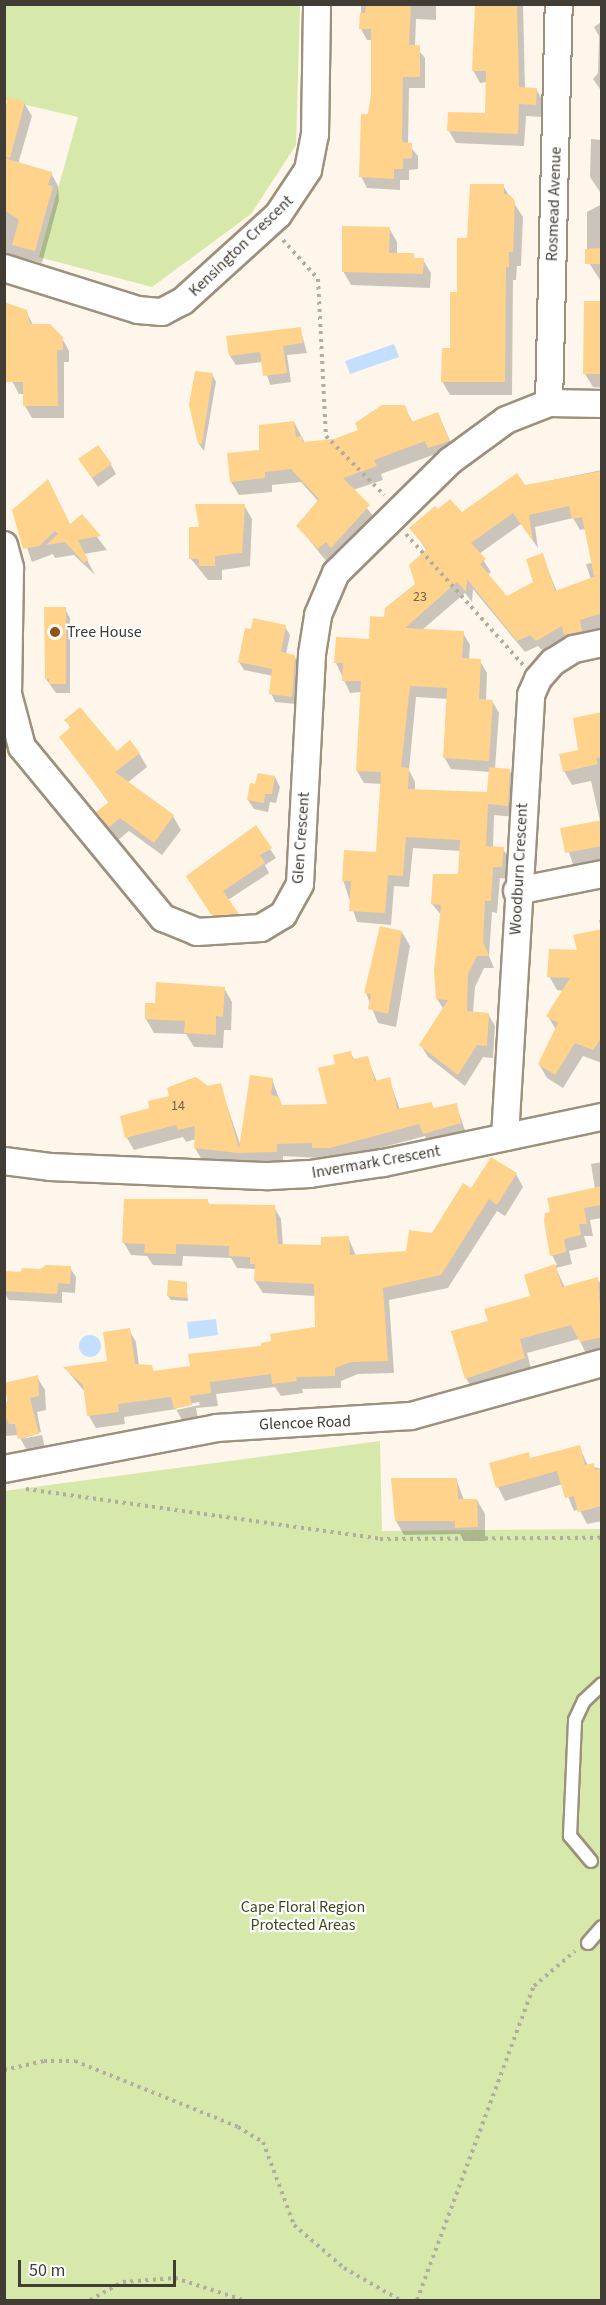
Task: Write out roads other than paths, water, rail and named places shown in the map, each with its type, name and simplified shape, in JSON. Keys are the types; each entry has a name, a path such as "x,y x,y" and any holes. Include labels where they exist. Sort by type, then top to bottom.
{"street":[{"name":"Kensington Crescent","path":"4,268 138,310 162,312 183,301 268,224 301,187 313,153 317,4"},
{"name":"Rosmead Avenue","path":"549,403 558,4"},
{"name":"Glen Crescent","path":"4,545 9,568 8,694 13,746 163,918 178,927 219,933 272,924 294,901 300,885 312,654 326,591 349,556 450,461 506,420 549,403 602,404"},
{"name":"Woodburn Crescent","path":"505,1137 517,891 531,695 538,679 553,662 574,649 602,643"},
{"path":"517,891 602,874"},
{"name":"Invermark Crescent","path":"4,1161 50,1167 310,1174 383,1163 602,1117"},
{"name":"Glencoe Road","path":"10,1478 216,1428 411,1416 602,1364"}],"lane":[{"path":"591,1861 570,1836 575,1720 584,1701 602,1684"},
{"path":"588,1943 602,1927"}],"water":[{"path":"394,344 399,357 350,374 345,361"},
{"path":"216,1319 218,1335 189,1339 187,1322"},
{"path":"86,1335 94,1335 101,1342 101,1350 94,1357 86,1357 79,1350 79,1342"}],"place":[{"name":"Tree House","path":"55,632"}],"park label":[{"name":"Cape Floral Region Protected Areas","path":"303,1916"}]}
